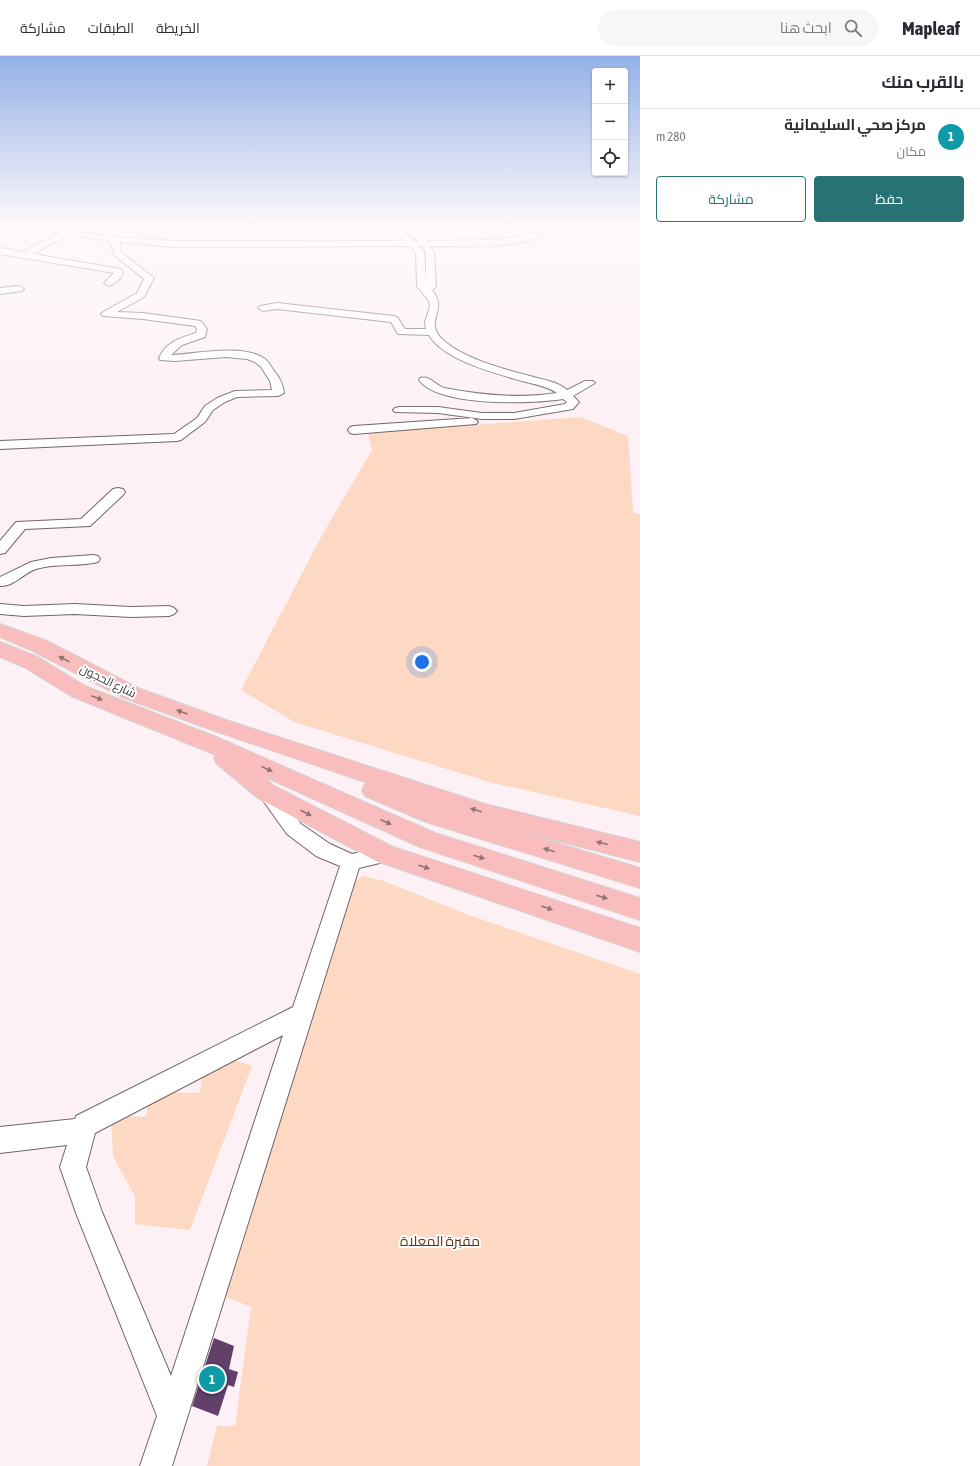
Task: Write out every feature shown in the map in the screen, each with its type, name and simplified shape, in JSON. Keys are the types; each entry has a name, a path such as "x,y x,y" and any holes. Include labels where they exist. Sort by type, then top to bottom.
{"main road":[{"name":"شارع الحجون","path":"0,630 40,646 213,734"},
{"name":"شارع الحجون","path":"0,649 31,662 78,691 213,734"},
{"path":"213,734 266,792 385,854 640,940"},
{"path":"213,734 434,815 640,878"},
{"path":"213,734 428,840 640,909"},
{"path":"213,734 485,813 640,852"}],"street":[{"path":"0,445 177,437 201,420 209,408 221,400 235,394 278,393 278,383 261,360 249,356 228,354 164,358 166,351 176,343 200,335 202,329 198,323 143,316 106,314 140,295 142,291"},
{"path":"354,430 489,421 569,407 573,402 566,394 550,385 483,366 447,349 430,329 430,318 435,307 433,296 428,291"},
{"path":"262,308 277,306 394,319 402,332 432,332"},
{"path":"424,380 436,389 494,400 530,399 566,394 589,383"},
{"path":"399,410 438,410 482,416 514,416"},
{"path":"0,550 21,524 85,523 118,492"},
{"path":"1,583 30,566 51,562 93,559"},
{"path":"0,609 24,611 75,609 131,612 169,611"},
{"path":"266,792 294,829 323,850 351,862 385,854"},
{"path":"156,1466 351,862"},
{"path":"172,1415 89,1213 73,1167 83,1131 85,1125 302,1014"},
{"path":"0,1140 83,1131"}],"green space":[{"path":"580,417 628,436 633,512 640,514 640,816 489,782 294,722 241,690 321,537 372,450 368,433"},
{"name":"مقبرة المعلاة","path":"363,876 384,881 466,914 640,974 640,1466 207,1466 217,1426 235,1426 251,1307 214,1292 297,1022 311,1025 340,902 346,886"},
{"path":"231,1059 252,1066 190,1230 135,1224 135,1197 113,1156 111,1116 146,1117 150,1092 200,1093 204,1066 224,1068"}],"building":[{"path":"214,1338 234,1346 229,1369 238,1372 234,1387 228,1385 218,1416 192,1406"}],"place":[{"name":"مركز صحي السليمانية","path":"212,1379"}]}
